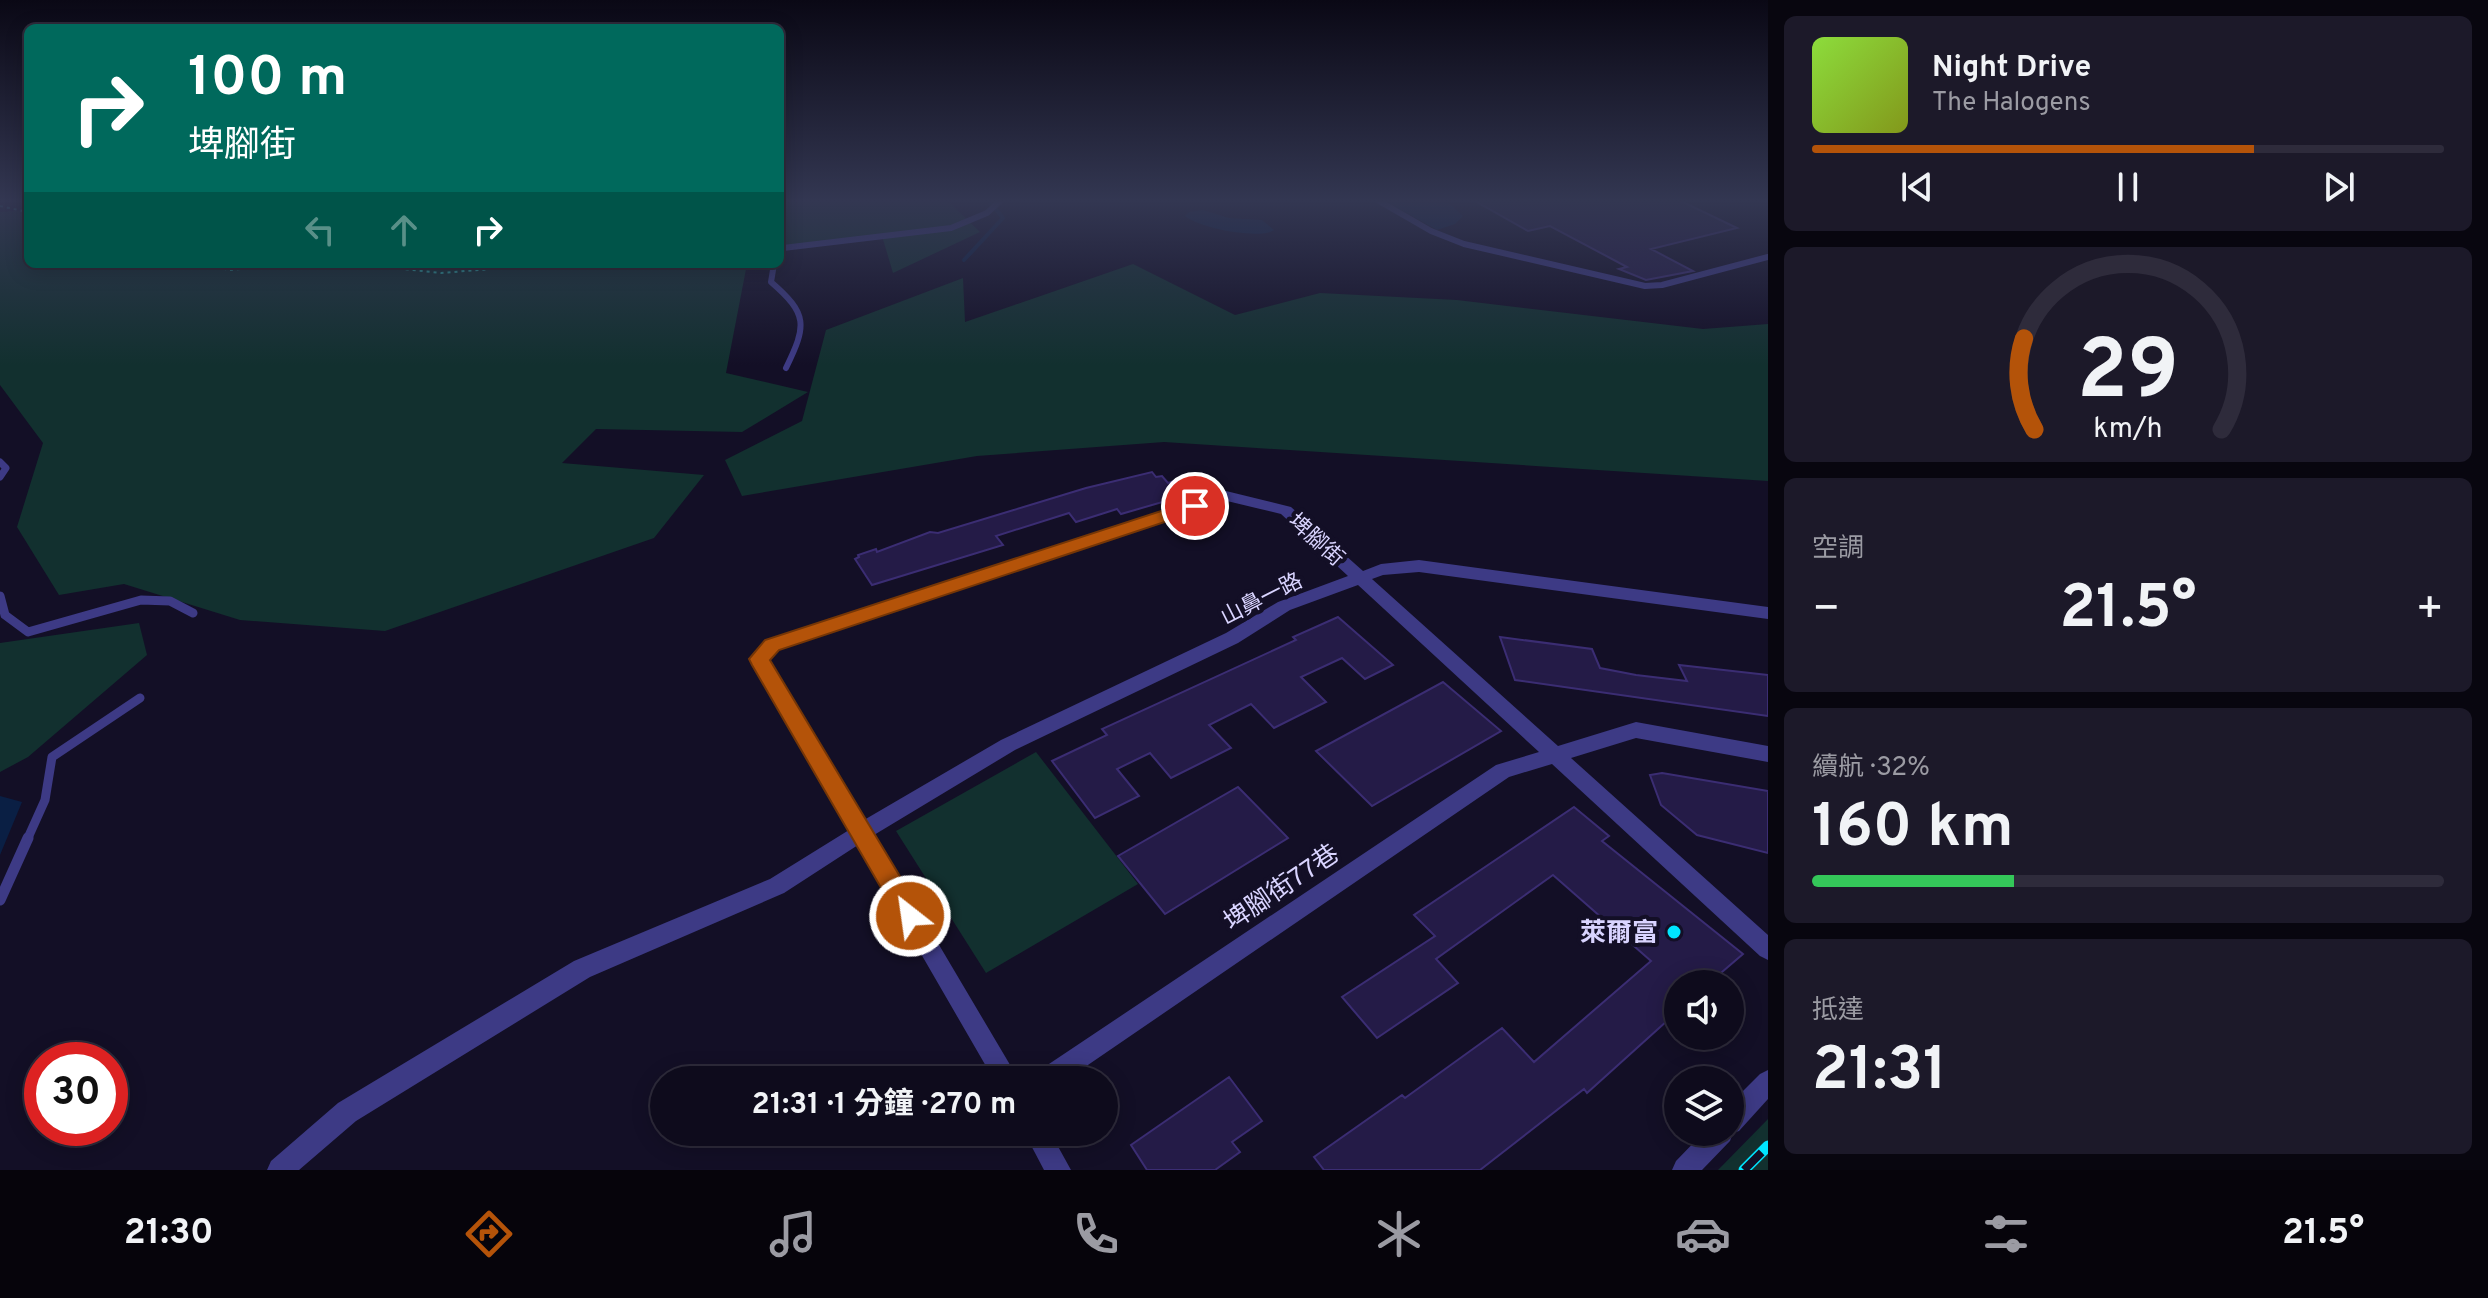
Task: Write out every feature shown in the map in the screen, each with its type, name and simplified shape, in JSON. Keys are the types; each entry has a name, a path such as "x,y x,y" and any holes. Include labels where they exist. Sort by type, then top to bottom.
{"street":[{"name":"埤腳街","path":"999,1066 759,659 772,645 1226,496 1286,510 1768,949"},
{"name":"山鼻一路","path":"280,1170 347,1112 582,969 777,886 903,806 1008,745 1232,638 1284,606 1360,577 1381,570 1419,566 1768,613"},
{"name":"埤腳街77巷","path":"1066,1066 1503,771 1636,730 1768,754"},
{"path":"1744,1107 1768,1082"},
{"path":"1044,1146 1058,1170"},
{"path":"1685,1170 1708,1146"}],"lane":[{"path":"1509,256 1645,286 1662,285 1768,257"},
{"path":"773,268 771,282 800,308 804,333 786,368"},
{"path":"0,462 6,468 0,477"},
{"path":"0,596 5,615 28,632 141,600 170,601 193,613"},
{"path":"0,900 45,800 52,757 140,698"}],"path":[{"path":"222,268 252,268"},
{"path":"394,268 441,273 503,268"}],"green space":[{"path":"0,256 24,256 24,268 746,268 726,373 808,392 742,432 596,429 562,463 704,475 654,538 385,631 240,620 124,584 59,595 17,527 43,443 0,385"},
{"path":"888,256 930,256 893,273"},
{"path":"1133,264 1235,315 1320,293 1457,300 1703,329 1768,324 1768,481 1164,442 977,456 742,496 725,460 802,421 826,330 963,278 965,322"},
{"path":"139,623 147,655 28,757 0,772 0,643"},
{"path":"1036,752 1138,884 986,973 896,831"},
{"path":"1768,1119 1768,1170 1718,1170 1744,1146"}],"water":[{"path":"0,796 22,802 0,855"}],"building":[{"path":"1606,256 1664,256 1693,271 1646,280 1619,269 1627,267"},
{"path":"1152,472 1168,483 1184,478 1197,492 1121,514 1117,509 1076,522 1069,513 996,536 1003,545 872,585 855,559 858,555 876,549 877,552 930,532 938,533 1086,488"},
{"path":"1338,617 1393,665 1365,679 1342,658 1301,677 1326,702 1274,728 1251,704 1209,725 1231,748 1171,778 1150,753 1117,769 1139,796 1095,818 1052,761 1107,735 1102,729 1296,640 1293,637"},
{"path":"1500,637 1592,649 1600,668 1636,675 1687,681 1679,665 1768,675 1768,716 1515,680"},
{"path":"1443,682 1501,731 1372,806 1316,751"},
{"path":"1662,773 1768,791 1768,853 1697,835 1661,805 1650,775"},
{"path":"1238,787 1288,838 1165,914 1118,856"},
{"path":"1574,807 1609,836 1602,841 1743,954 1724,970 1664,970 1664,1024 1587,1093 1584,1089 1480,1170 1324,1170 1314,1157 1402,1095 1405,1098 1502,1028 1534,1062 1651,961 1553,875 1436,959 1458,983 1377,1038 1342,997 1435,936 1414,915"},
{"path":"1229,1077 1262,1121 1232,1142 1240,1152 1215,1170 1147,1170 1131,1145"}],"waterway":[{"path":"964,260 968,256"}],"railway":[{"path":"1744,1170 1768,1146"}],"place":[{"name":"萊爾富","path":"1674,932"}],"route":[{"path":"910,916 759,659 772,645 1195,506"}]}
